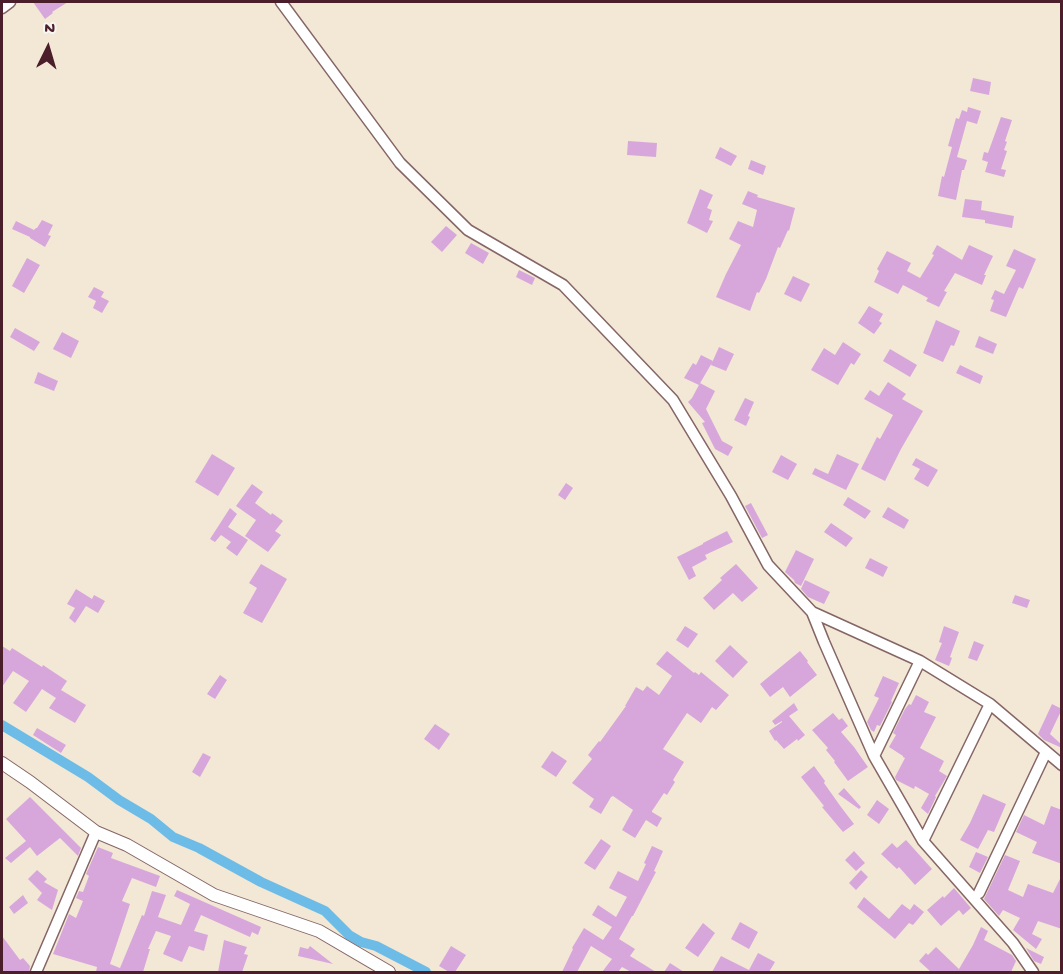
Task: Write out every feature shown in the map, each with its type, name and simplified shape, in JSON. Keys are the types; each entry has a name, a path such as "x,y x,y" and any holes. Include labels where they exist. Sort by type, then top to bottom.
{"main road":[{"path":"2,763 96,832 127,845 214,895 319,931 388,972"}],"street":[{"path":"2,8 10,2"},
{"path":"281,2 400,163 468,230 563,285 673,400 731,496 768,565 812,612 874,756 923,841 1013,943 1033,972"},
{"path":"812,612 920,661 990,704 1062,765"},
{"path":"874,756 920,661"},
{"path":"923,841 990,704"},
{"path":"979,893 1046,752"},
{"path":"36,972 96,832"}],"building":[{"path":"33,2 68,2 45,19"},
{"path":"973,78 991,82 989,95 970,91"},
{"path":"968,107 981,111 977,124 967,121 957,157 967,160 962,170 956,200 938,196 952,147 948,146 956,118 959,119 962,110 967,112"},
{"path":"1001,117 1012,120 1005,141 1007,142 1004,150 1007,151 1001,169 1006,170 1004,177 985,172 988,162 982,160 984,152 988,153"},
{"path":"628,141 657,143 656,157 627,155"},
{"path":"720,147 737,156 731,166 715,158"},
{"path":"751,160 766,166 763,175 748,169"},
{"path":"700,189 713,195 707,208 712,210 709,220 713,221 707,233 687,223"},
{"path":"748,191 758,195 757,197 795,208 789,231 780,248 778,247 766,279 759,293 757,292 750,311 716,297 741,245 729,239 738,221 753,227 757,210 742,204"},
{"path":"965,199 982,201 981,210 1014,216 1012,228 985,223 985,220 962,217"},
{"path":"42,220 53,225 48,235 51,236 45,247 12,229 16,221 34,230"},
{"path":"446,226 457,235 442,252 431,242"},
{"path":"471,243 489,253 483,264 465,253"},
{"path":"937,245 962,260 969,245 993,256 982,285 955,273 944,291 947,292 939,307 926,301 928,298 903,285 898,294 874,282 879,271 877,269 887,251 911,263 907,271 920,278 934,255 932,254"},
{"path":"1014,249 1036,259 1023,289 1019,287 1006,317 990,311 994,300 991,299 995,290 1004,294 1016,270 1006,266"},
{"path":"27,258 40,265 24,293 12,286"},
{"path":"519,270 535,278 532,285 516,277"},
{"path":"793,276 810,284 801,302 784,294"},
{"path":"94,287 104,292 101,297 109,301 102,313 93,308 96,301 88,297"},
{"path":"869,306 883,314 879,321 882,323 874,334 858,323"},
{"path":"936,320 960,331 954,346 951,345 943,362 923,353"},
{"path":"15,328 40,342 34,351 10,337"},
{"path":"62,332 79,341 71,358 53,349"},
{"path":"979,336 997,344 993,354 975,347"},
{"path":"843,342 861,354 854,365 851,363 838,385 811,370 824,348 835,355"},
{"path":"719,347 734,354 726,371 711,365"},
{"path":"890,349 917,365 910,377 883,361"},
{"path":"701,355 713,361 699,385 684,378 693,363 696,365"},
{"path":"960,365 983,376 980,384 956,373"},
{"path":"38,372 58,381 54,391 34,383"},
{"path":"888,382 906,394 902,399 923,411 885,481 861,469 877,437 880,439 893,415 864,399 870,390 879,396"},
{"path":"700,383 715,391 706,409 722,441 733,447 728,456 715,449 702,423 705,422 688,402"},
{"path":"745,398 754,402 746,426 734,420"},
{"path":"212,454 235,468 218,496 195,482"},
{"path":"837,454 859,464 846,490 812,474 815,468 828,474"},
{"path":"781,455 797,464 788,480 772,472"},
{"path":"916,458 938,470 928,487 914,479 920,469 912,465"},
{"path":"566,483 573,488 565,500 558,495"},
{"path":"252,484 263,492 255,503 283,521 275,531 281,535 268,552 245,536 256,520 236,506"},
{"path":"848,497 871,511 865,519 843,505"},
{"path":"751,503 768,535 762,538 745,506"},
{"path":"888,507 909,520 904,529 882,517"},
{"path":"230,508 237,514 228,527 248,540 237,556 226,548 231,542 221,535 215,542 210,539"},
{"path":"831,523 853,538 846,547 824,532"},
{"path":"727,531 733,542 705,555 707,559 692,567 696,576 689,580 677,557"},
{"path":"796,550 814,559 801,586 785,572"},
{"path":"870,558 888,567 883,577 865,568"},
{"path":"261,564 287,579 262,623 243,613 257,588 249,583"},
{"path":"736,564 758,588 742,602 733,593 714,610 703,598"},
{"path":"805,580 830,592 824,604 808,597 801,589"},
{"path":"76,589 92,599 94,595 105,601 98,613 86,606 75,623 69,618 75,608 67,604"},
{"path":"1015,595 1030,600 1027,608 1012,603"},
{"path":"685,626 698,634 688,648 676,640"},
{"path":"944,626 959,632 949,666 935,660 942,643 939,642"},
{"path":"974,641 984,645 977,661 968,658"},
{"path":"730,645 748,662 733,678 715,661"},
{"path":"2,646 10,651 12,648 67,681 61,690 86,705 75,723 49,708 56,698 42,689 26,712 13,703 29,681 13,671 2,687"},
{"path":"667,651 694,673 699,675 701,672 729,695 716,710 712,707 701,723 687,713 663,749 684,762 667,795 664,793 652,811 662,818 657,827 646,820 635,838 622,830 633,810 613,796 601,814 589,807 594,799 572,783 592,759 588,755 626,706 636,687 643,691 647,686 659,695 672,676 656,664"},
{"path":"800,651 817,675 790,697 783,687 770,697 760,684"},
{"path":"220,675 227,680 215,699 207,694"},
{"path":"883,676 899,683 880,726 877,725 874,732 867,722 879,698 874,696"},
{"path":"916,695 929,702 924,712 936,717 920,748 944,761 939,771 947,776 928,814 921,808 929,794 915,786 914,789 896,780 895,777 905,758 889,747 905,709 909,704 911,705"},
{"path":"794,703 798,710 789,716 805,735 784,749 769,731 782,722 775,725 772,721"},
{"path":"1052,704 1062,709 1050,734 1062,745 1062,748 1044,740 1038,734"},
{"path":"833,713 839,720 842,718 848,726 841,732 868,767 848,781 826,750 828,748 812,730"},
{"path":"435,724 450,734 439,750 424,739"},
{"path":"37,728 66,745 61,753 33,735"},
{"path":"552,751 567,761 556,777 541,767"},
{"path":"203,753 211,757 200,777 192,772"},
{"path":"814,766 854,824 843,832 801,777"},
{"path":"844,788 861,807 859,809 838,794"},
{"path":"983,794 1006,804 994,832 988,830 978,849 960,840"},
{"path":"30,797 81,848 78,856 60,838 37,856 30,847 11,863 5,858 26,841 6,819"},
{"path":"877,800 889,809 879,824 867,815"},
{"path":"1051,806 1062,810 1062,864 1032,853 1037,842 1016,832 1024,815 1044,825"},
{"path":"601,839 611,846 595,870 584,863"},
{"path":"906,840 932,869 915,885 899,867 897,869 881,854 892,843 897,848"},
{"path":"652,846 663,851 654,871 656,872 619,939 635,949 630,956 656,972 631,972 622,967 618,972 602,972 612,959 591,946 577,972 562,972 584,928 603,940 612,927 592,915 598,905 616,917 627,897 609,888 618,871 638,881"},
{"path":"98,847 113,853 111,858 160,876 156,887 132,878 122,901 130,904 110,964 120,968 142,915 144,916 152,891 166,895 158,917 181,925 190,904 174,896 177,890 261,927 258,935 252,932 250,937 201,915 194,931 208,935 204,951 189,946 182,962 163,954 171,936 156,931 148,949 150,949 143,972 96,972 97,967 53,954 69,914 76,918 83,901 76,898 79,891 83,892 89,876 86,874"},
{"path":"854,851 865,863 856,871 845,860"},
{"path":"976,852 988,857 980,873 969,867"},
{"path":"1005,855 1020,861 1008,890 1023,897 1028,884 1053,893 1062,875 1062,929 1038,921 1032,934 1042,939 1036,949 1013,930 1020,918 1003,910 999,916 984,899"},
{"path":"37,870 47,879 44,882 58,890 52,910 37,900 42,893 28,879"},
{"path":"861,870 868,877 856,890 849,883"},
{"path":"954,888 971,908 963,915 959,910 941,926 927,910"},
{"path":"23,895 28,903 14,914 9,907"},
{"path":"864,897 889,919 902,904 910,910 914,904 924,912 913,925 909,923 895,939 857,907"},
{"path":"740,922 758,932 749,949 731,939"},
{"path":"703,923 715,933 698,957 685,948"},
{"path":"981,927 988,931 984,940 1012,955 1016,961 1011,972 931,972 919,961 936,947 959,969"},
{"path":"2,936 20,960 23,958 30,966 29,972 2,972"},
{"path":"224,940 247,947 244,954 248,955 242,972 218,972"},
{"path":"310,946 333,964 298,956 300,947 308,949"},
{"path":"451,946 466,955 455,972 449,972 439,966"},
{"path":"1026,948 1044,957 1041,964 1034,961"},
{"path":"758,953 775,962 769,972 712,972 721,956 749,970"},
{"path":"670,963 684,972 664,972"}],"waterway":[{"path":"2,725 88,777 119,800 151,819 173,837 199,848 261,882 325,911 349,935 426,972"}]}
